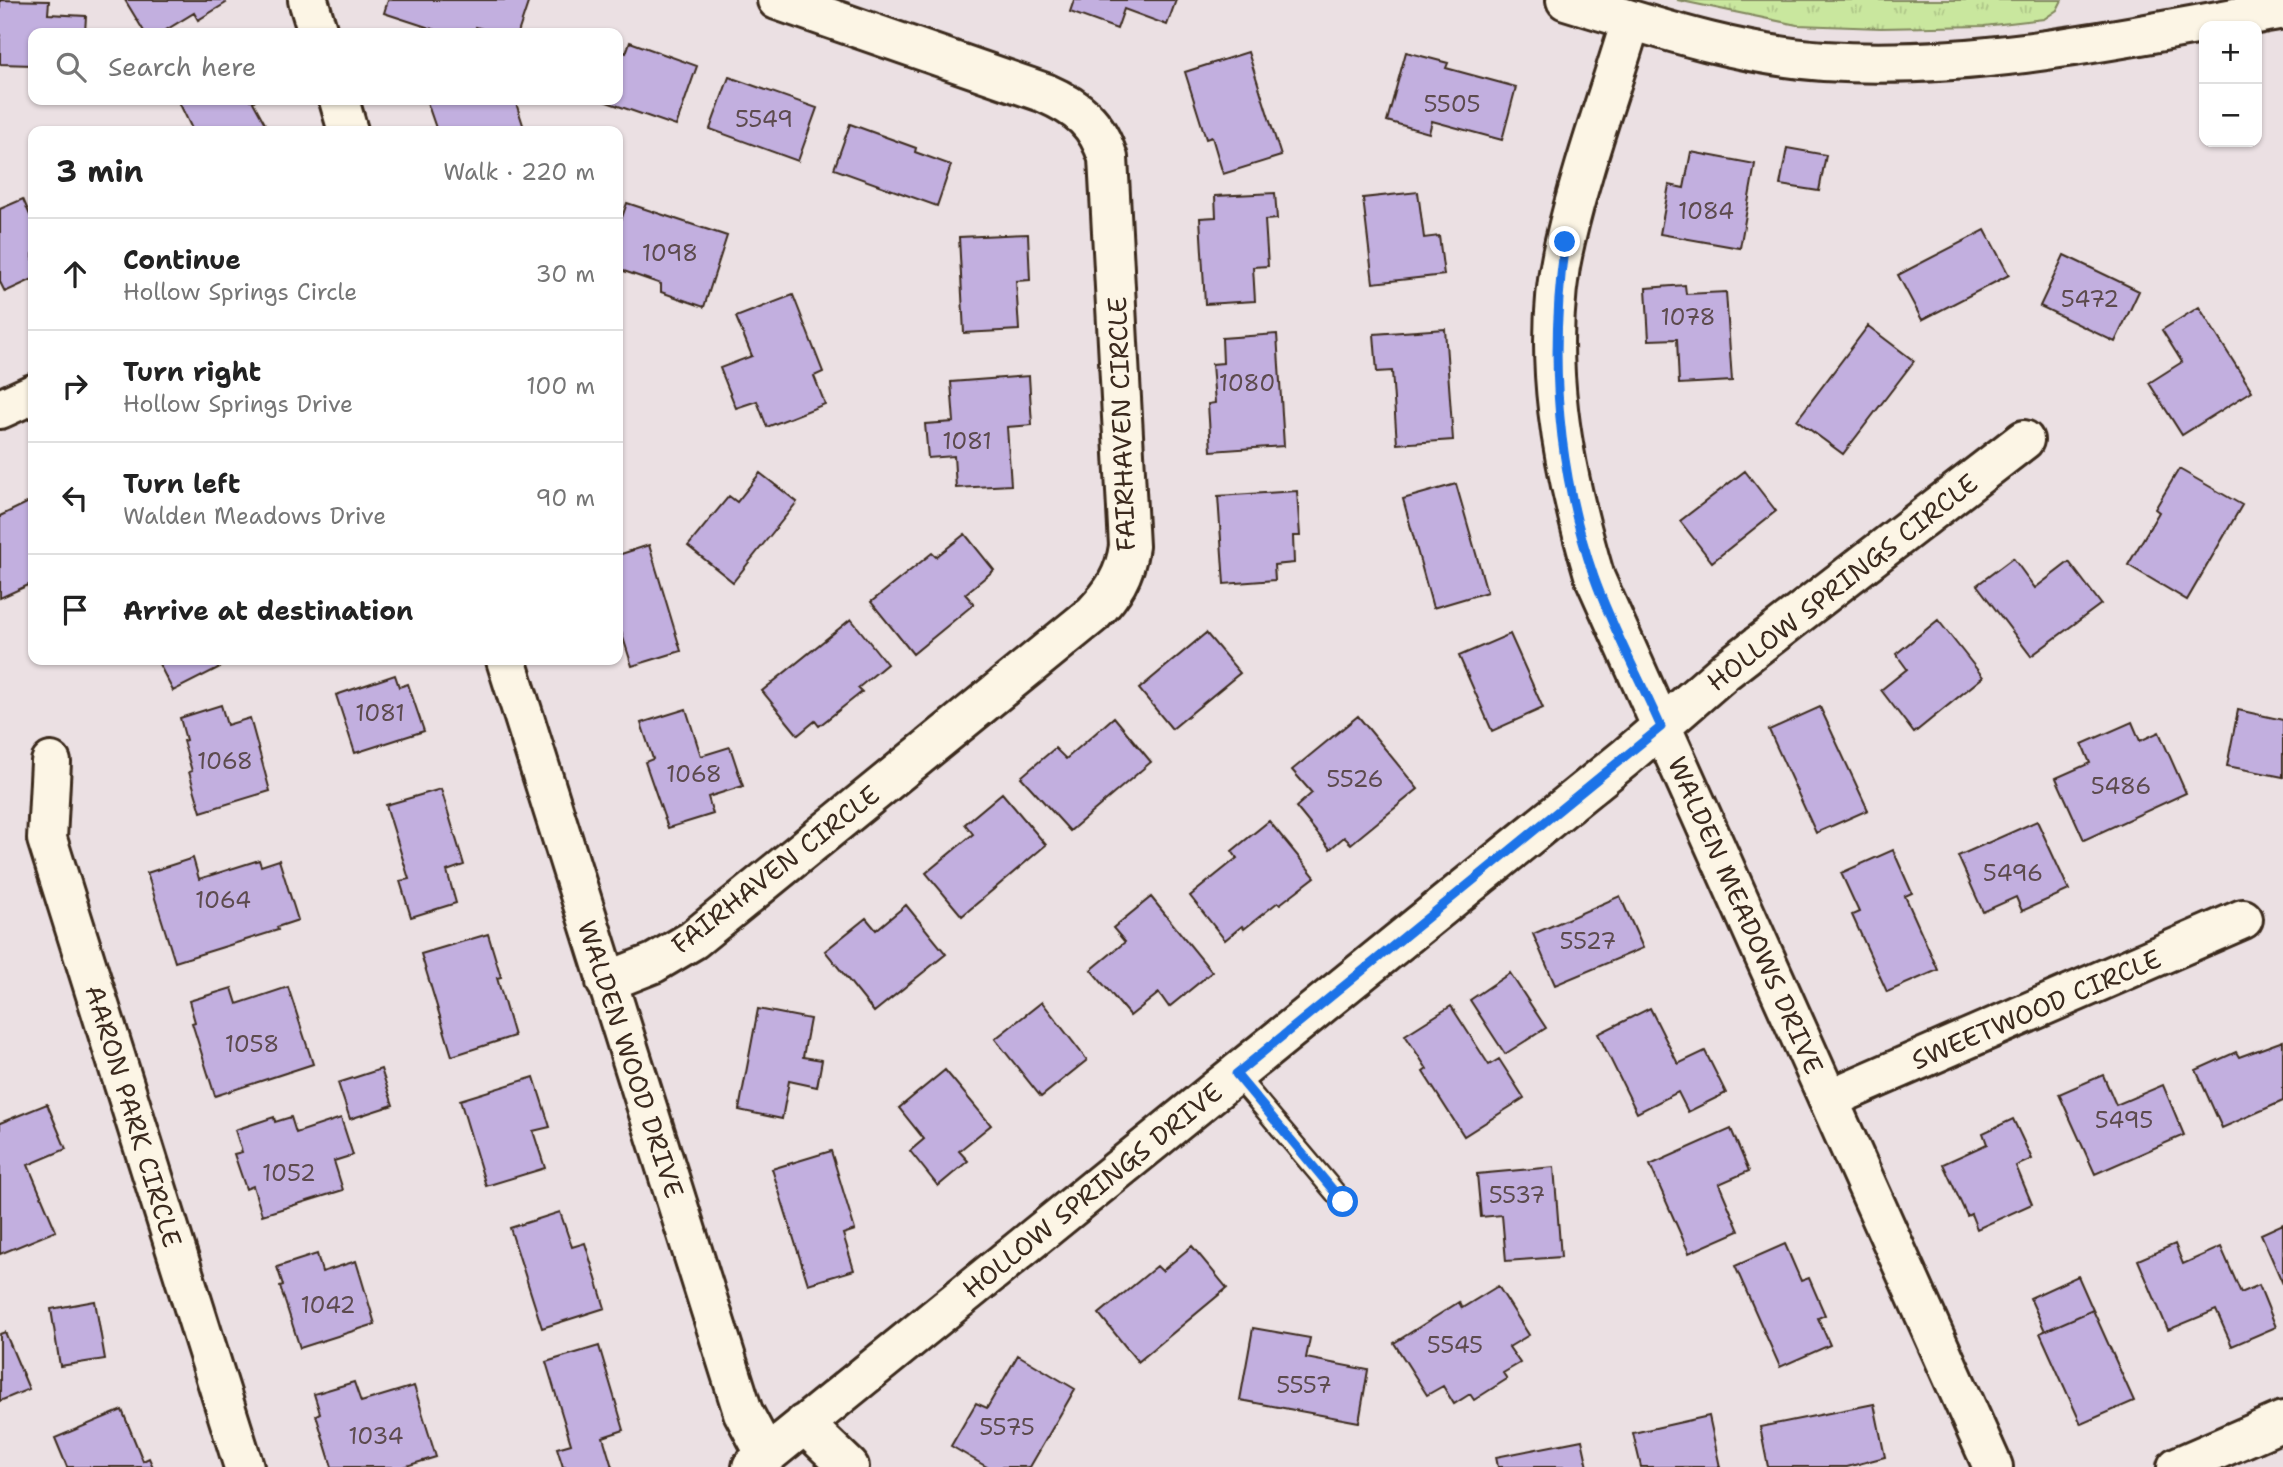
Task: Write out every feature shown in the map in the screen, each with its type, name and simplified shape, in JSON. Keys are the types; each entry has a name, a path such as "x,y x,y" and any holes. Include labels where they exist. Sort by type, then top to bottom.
{"street":[{"path":"308,0 316,28"},
{"name":"FAIRHAVEN CIRCLE","path":"606,982 654,963 693,940 1093,614 1111,595 1125,571 1129,546 1108,158 1096,128 1071,104 1045,93 777,0"},
{"path":"1566,0 1691,39 1764,54 1825,61 1990,57 2094,44 2283,9"},
{"name":"WALDEN MEADOWS DRIVE","path":"1631,21 1565,242 1556,307 1555,374 1574,508 1595,578 1993,1467"},
{"path":"340,105 347,126"},
{"path":"0,409 28,396"},
{"name":"HOLLOW SPRINGS CIRCLE","path":"1661,727 1725,671 2024,440"},
{"name":"WALDEN WOOD DRIVE","path":"508,665 759,1461"},
{"name":"HOLLOW SPRINGS DRIVE","path":"759,1461 1661,727"},
{"name":"AARON PARK CIRCLE","path":"51,762 47,839 244,1467"},
{"name":"SWEETWOOD CIRCLE","path":"1829,1098 2242,919"},
{"path":"2177,1467 2283,1421"},
{"path":"804,1424 849,1467"}],"lane":[{"path":"1236,1074 1343,1202"}],"green space":[{"path":"1677,0 2062,0 2057,10 2044,19 1984,26 1881,28 1797,25"}],"building":[{"path":"0,0 49,1 48,14 86,16 85,28 28,28 28,65 0,64"},
{"path":"125,0 224,0 226,3 198,20 194,13 169,28 142,28"},
{"path":"388,0 529,0 520,28 430,28 384,13"},
{"path":"1074,0 1176,0 1167,25 1124,9 1117,29 1070,12"},
{"path":"630,42 697,66 676,126 615,105 623,105 623,52 626,53"},
{"path":"1248,52 1281,156 1223,174 1212,137 1206,139 1185,72"},
{"path":"1406,52 1448,63 1446,68 1516,87 1502,140 1432,121 1429,133 1387,121"},
{"path":"729,77 817,108 798,161 710,129"},
{"path":"180,105 255,105 266,126 191,126"},
{"path":"428,105 517,105 523,126 435,126"},
{"path":"850,124 916,148 915,152 951,165 937,206 834,169"},
{"path":"1787,148 1826,155 1819,191 1780,185"},
{"path":"1691,152 1755,164 1740,248 1660,234 1669,185 1684,188"},
{"path":"1418,192 1424,238 1439,236 1444,275 1373,283 1363,198"},
{"path":"1275,193 1277,219 1265,220 1268,266 1253,267 1255,301 1205,304 1200,218 1216,217 1215,196"},
{"path":"23,199 28,210 28,281 5,292 0,282 0,209"},
{"path":"627,203 727,236 704,307 661,292 661,284 623,271 623,215"},
{"path":"1985,230 2009,275 1922,320 1898,275"},
{"path":"1028,234 1030,280 1016,281 1019,330 964,333 959,237"},
{"path":"2064,255 2139,291 2115,342 2040,306"},
{"path":"1685,285 1686,294 1726,292 1732,381 1679,384 1677,339 1649,340 1646,288"},
{"path":"793,295 823,372 814,376 825,404 767,427 757,401 736,408 720,368 752,356 736,317"},
{"path":"2199,307 2252,391 2182,435 2149,383 2182,362 2162,330"},
{"path":"1868,326 1914,361 1843,454 1797,420"},
{"path":"1445,329 1453,440 1397,444 1392,371 1377,372 1374,334"},
{"path":"1277,334 1284,446 1211,451 1208,404 1215,403 1212,364 1223,363 1222,338"},
{"path":"1029,376 1032,425 1007,427 1011,485 956,488 954,456 928,458 925,424 954,422 951,382"},
{"path":"2179,469 2242,505 2187,600 2128,565 2159,512 2155,509"},
{"path":"1745,471 1776,511 1712,562 1680,521"},
{"path":"760,473 797,502 733,582 688,546 729,496 737,502"},
{"path":"1456,484 1487,592 1433,608 1403,499"},
{"path":"1297,491 1300,536 1293,536 1294,563 1274,565 1275,580 1224,584 1218,496"},
{"path":"28,502 28,585 0,598 0,516"},
{"path":"965,534 994,570 965,594 974,604 913,654 871,602 932,553 936,557"},
{"path":"649,545 681,651 632,666 623,638 623,553"},
{"path":"2013,558 2035,588 2069,562 2101,604 2031,656 1977,585"},
{"path":"851,619 887,664 858,688 862,692 819,726 815,721 798,735 762,691"},
{"path":"1938,620 1983,677 1914,733 1881,690 1907,669 1896,654"},
{"path":"1206,633 1240,673 1172,729 1139,689"},
{"path":"1510,634 1543,708 1492,731 1459,656"},
{"path":"160,665 224,665 173,691"},
{"path":"395,675 399,687 408,684 424,731 355,753 336,695"},
{"path":"221,705 227,725 250,718 270,791 201,812 189,772 192,771 183,741 186,740 180,718"},
{"path":"1820,707 1868,810 1816,833 1769,730"},
{"path":"686,709 701,756 730,747 743,786 708,797 713,814 668,828 645,762 653,759 641,723"},
{"path":"2238,710 2283,720 2283,777 2227,766"},
{"path":"1358,716 1418,789 1351,844 1344,837 1330,849 1296,807 1312,793 1292,770"},
{"path":"1114,717 1151,762 1070,831 1021,777 1055,748 1066,759"},
{"path":"2132,722 2140,741 2159,732 2186,793 2084,840 2056,778 2090,763 2082,744"},
{"path":"441,789 464,865 447,871 456,903 411,917 400,881 409,879 386,805"},
{"path":"1002,793 1046,845 962,916 926,873 973,834 965,824"},
{"path":"1269,821 1315,877 1225,940 1190,896 1237,858 1232,851"},
{"path":"2037,821 2069,890 2022,911 2016,897 1983,912 1958,856"},
{"path":"1893,850 1912,893 1905,896 1938,970 1887,992 1852,915 1859,912 1841,873"},
{"path":"193,858 199,879 259,860 261,866 279,860 298,920 277,927 278,930 175,962 147,873"},
{"path":"1620,896 1643,948 1555,985 1533,934"},
{"path":"1151,897 1212,972 1169,1007 1159,993 1130,1016 1091,970 1125,942 1113,928"},
{"path":"906,905 946,954 874,1012 825,951 866,918 876,930"},
{"path":"488,934 501,977 497,978 514,1036 452,1056 421,954"},
{"path":"1510,973 1546,1028 1505,1054 1470,1000"},
{"path":"288,987 313,1064 215,1096 192,1023 195,1022 189,1001 232,988 237,1004"},
{"path":"1042,1002 1087,1060 1041,1097 995,1039"},
{"path":"1451,1006 1489,1065 1499,1059 1524,1098 1464,1136 1423,1072 1427,1069 1405,1035"},
{"path":"1650,1008 1678,1064 1705,1051 1726,1093 1688,1112 1678,1092 1637,1113 1598,1034"},
{"path":"758,1009 810,1019 803,1057 822,1060 817,1087 789,1081 782,1119 739,1110"},
{"path":"2283,1041 2283,1101 2222,1128 2196,1070 2236,1052 2239,1057"},
{"path":"381,1069 393,1105 350,1119 338,1083"},
{"path":"945,1070 991,1125 959,1151 968,1161 938,1186 910,1151 924,1139 899,1108"},
{"path":"2103,1075 2116,1105 2163,1085 2184,1135 2095,1174 2059,1094"},
{"path":"534,1077 550,1127 533,1131 545,1168 486,1186 460,1100"},
{"path":"47,1104 66,1149 28,1165 56,1231 0,1254 0,1123"},
{"path":"274,1117 275,1122 291,1117 296,1133 341,1118 353,1155 334,1161 343,1190 262,1215 253,1186 246,1189 234,1154 242,1152 235,1130"},
{"path":"2013,1119 2032,1159 2016,1166 2032,1204 1977,1229 1971,1214 1967,1216 1943,1164 1987,1144 1983,1133"},
{"path":"1731,1129 1749,1171 1719,1184 1739,1231 1689,1253 1650,1165"},
{"path":"831,1151 855,1230 843,1234 854,1270 808,1284 772,1169"},
{"path":"1554,1167 1561,1257 1506,1261 1502,1215 1481,1217 1477,1174"},
{"path":"560,1212 572,1247 585,1243 605,1308 542,1328 510,1228"},
{"path":"2283,1224 2283,1284 2261,1234"},
{"path":"1785,1244 1801,1281 1809,1278 1825,1315 1818,1318 1830,1345 1780,1367 1735,1266"},
{"path":"2175,1244 2183,1264 2221,1247 2241,1293 2259,1285 2276,1327 2232,1346 2216,1310 2168,1330 2138,1260"},
{"path":"1192,1246 1227,1288 1138,1362 1099,1314 1157,1266 1162,1271"},
{"path":"317,1254 322,1272 356,1261 375,1324 300,1348 280,1286 283,1285 277,1267"},
{"path":"2078,1276 2093,1310 2045,1331 2030,1298"},
{"path":"1498,1286 1529,1335 1509,1347 1520,1363 1503,1373 1507,1379 1474,1400 1470,1394 1454,1404 1443,1386 1427,1395 1394,1343 1459,1302 1462,1308"},
{"path":"95,1301 105,1359 60,1366 51,1309"},
{"path":"2093,1310 2134,1401 2081,1424 2040,1333"},
{"path":"1253,1328 1310,1338 1306,1358 1368,1370 1359,1422 1240,1400"},
{"path":"5,1332 29,1389 0,1401 0,1334"},
{"path":"599,1346 624,1430 603,1437 612,1467 563,1467 557,1448 571,1444 546,1362"},
{"path":"1018,1355 1075,1389 1030,1467 987,1467 951,1446 976,1403 987,1408"},
{"path":"354,1382 361,1402 414,1386 436,1457 403,1467 332,1467 316,1415 320,1413 314,1394"},
{"path":"1874,1404 1885,1457 1847,1467 1768,1467 1760,1427"},
{"path":"122,1410 143,1461 149,1458 153,1467 67,1467 55,1438"},
{"path":"1709,1416 1720,1467 1641,1467 1633,1433"},
{"path":"1582,1440 1588,1467 1498,1467 1496,1457"}],"route":[{"path":"1343,1202 1236,1074 1661,727 1595,578 1574,508 1562,440 1555,374 1556,307 1565,242"}]}
